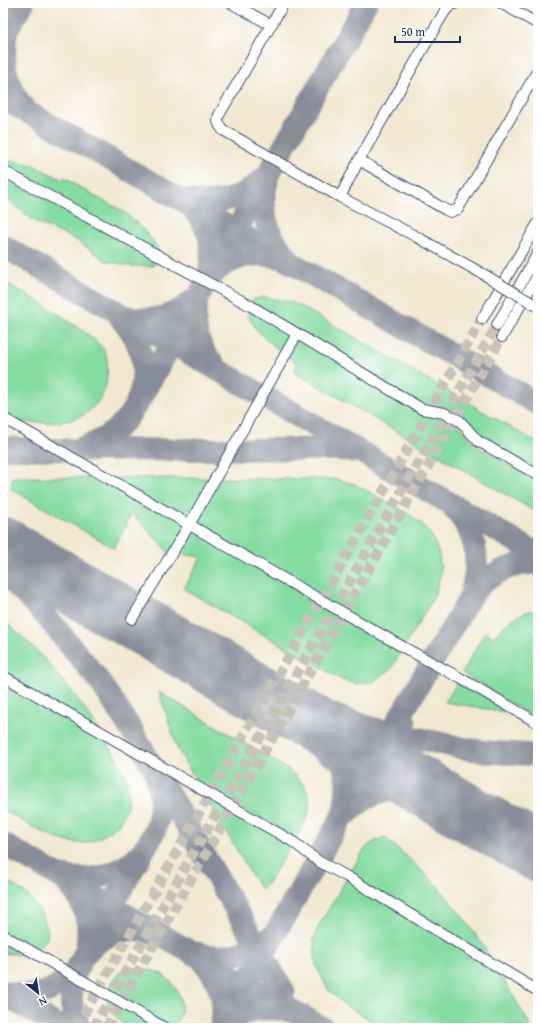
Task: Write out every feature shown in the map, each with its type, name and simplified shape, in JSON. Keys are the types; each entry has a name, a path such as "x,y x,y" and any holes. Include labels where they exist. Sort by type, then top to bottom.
{"street":[{"path":"230,3 271,26"},
{"path":"284,3 219,115 217,120 218,125 223,130 340,197 417,237 537,306"},
{"path":"340,197 359,160 444,12 450,5 457,3"},
{"path":"501,3 538,24"},
{"path":"359,160 450,212 458,209 538,70"},
{"path":"3,171 251,306 422,409 444,413 460,421 478,441 538,475"},
{"path":"482,319 538,223"},
{"path":"497,325 538,253"},
{"path":"502,337 538,275"},
{"path":"132,619 189,525 297,334"},
{"path":"3,418 403,648 460,678 538,723"},
{"path":"3,676 292,841 318,861 346,876 538,991"},
{"path":"3,935 165,1028"}],"green space":[{"path":"3,159 33,165 63,180 64,177 122,211 136,222 152,240 162,256 153,266 131,266 106,261 78,241 34,221 3,195"},
{"path":"3,281 65,318 92,338 104,350 107,373 104,392 96,404 84,414 77,418 62,422 36,423 3,420"},
{"path":"265,297 294,303 304,308 538,443 538,472 479,438 451,411 441,407 422,406 250,302 255,299"},
{"path":"248,307 276,324 288,337 300,343 319,349 446,418 463,429 468,437 478,447 538,481 538,513 294,372 297,364 256,329 249,317"},
{"path":"13,477 335,479 354,484 400,508 422,524 433,538 439,554 441,572 435,595 391,669 373,682 358,684 342,680 184,589 201,557 168,552 132,513 114,548 11,489"},
{"path":"529,611 538,611 538,717 533,717 462,673 485,632 494,637 509,621"},
{"path":"3,620 34,648 64,682 100,731 124,772 127,782 128,796 123,817 114,829 92,841 86,843 76,843 65,841 33,827 3,810"},
{"path":"458,682 516,714 445,702"},
{"path":"159,692 289,770 300,781 309,794 310,805 304,823 263,890 258,886 178,750"},
{"path":"385,837 431,879 459,912 481,942 532,1028 384,1028 345,1005 328,990 316,965 314,939 318,927 362,853 372,843"},
{"path":"3,878 29,896 43,916 48,932 47,939 34,952 22,955 3,953"},
{"path":"129,968 149,970 164,975 178,992 181,1011 176,1023 171,1028 143,1029 128,1027 116,1017 111,1010 107,1003 107,996 111,982"}],"taxiway":[{"path":"3,37 23,3"},
{"path":"137,404 366,3"},
{"path":"7,30 5,41 5,62 9,82 25,109"},
{"path":"3,98 538,404"},
{"path":"187,200 208,202 228,199 246,192 263,179"},
{"path":"267,181 264,202 267,222 274,240 287,257"},
{"path":"192,208 203,222 209,238 211,246 211,263 209,272"},
{"path":"3,246 538,554"},
{"path":"212,275 227,264 243,257 251,255 269,255 278,257"},
{"path":"129,317 138,319 164,317 180,310 194,299"},
{"path":"197,302 195,320 198,336 204,352 215,366"},
{"path":"84,447 104,438 121,425 133,410 140,392 143,373 141,354 133,335 120,317"},
{"path":"3,448 67,450 327,449 355,451"},
{"path":"454,509 462,519 473,539 476,572 470,596"},
{"path":"221,1028 375,759 472,594 493,575 501,571 519,565 538,563"},
{"path":"3,571 46,616 101,683 130,728 284,992"},
{"path":"203,661 298,703 371,728 462,748 487,752 538,755"},
{"path":"405,722 405,740 409,757 416,772 428,786"},
{"path":"318,726 333,744 343,764 347,785 344,810"},
{"path":"402,775 454,809 538,871"},
{"path":"63,876 83,879 103,876 118,870 131,862 142,852 150,839 160,810 160,795 157,779"},
{"path":"348,813 365,799 384,792 403,789 425,791"},
{"path":"3,844 323,1028"},
{"path":"80,1028 73,1011 72,1003 72,985 77,968 146,846"},
{"path":"67,883 83,906 86,914 88,932 86,950"},
{"path":"3,992 30,995 48,991 56,987 70,976 92,946 108,936 134,930 152,933"},
{"path":"197,953 226,956 253,948 269,938"},
{"path":"203,961 209,968 220,992 223,1008 221,1026"},
{"path":"6,996 62,1028"},
{"path":"224,1028 238,1017 254,1010 280,1009 289,1011"}],"runway":[{"path":"3,546 538,853"}],"tunnel":[{"path":"76,1028 482,319"},
{"path":"93,1028 497,325"},
{"path":"106,1028 502,337"}]}
